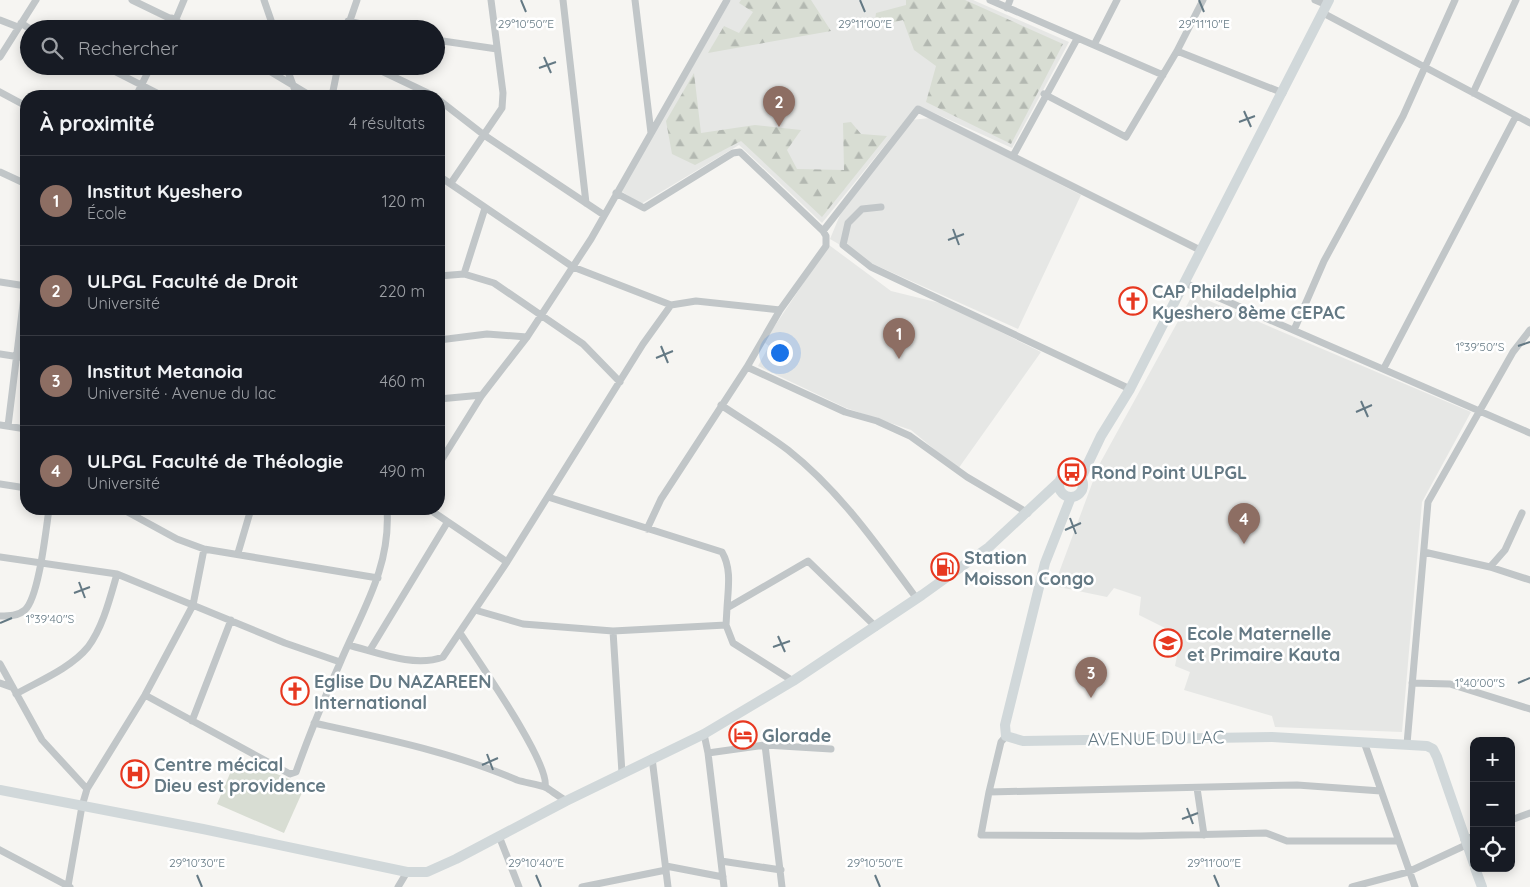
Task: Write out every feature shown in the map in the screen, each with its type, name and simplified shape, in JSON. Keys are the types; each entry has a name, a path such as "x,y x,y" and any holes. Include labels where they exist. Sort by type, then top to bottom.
{"main road":[{"path":"1081,478 1101,436 1130,389 1326,6"},
{"path":"0,790 203,828 407,872 418,873 434,870 566,801 704,734 793,681 918,599 989,548 1061,480 1069,474 1076,474 1081,478 1084,484 1082,491 1077,496 1064,495 1060,490 1061,480"},
{"path":"1006,736 1005,725 1045,563 1071,497"},
{"name":"AVENUE DU LAC","path":"1006,736 1023,742 1272,737 1427,746 1433,749 1468,840"},
{"path":"1476,872 1482,887"}],"street":[{"path":"22,20 36,0"},
{"path":"132,0 174,19 184,0"},
{"path":"264,0 271,20"},
{"path":"350,20 357,0"},
{"path":"451,183 502,108 503,92 491,0"},
{"path":"563,0 586,203"},
{"path":"635,0 651,133"},
{"path":"445,454 482,395 527,337 573,266 727,0"},
{"path":"990,0 1163,76"},
{"path":"1007,8 1010,0"},
{"path":"1094,45 1117,0"},
{"path":"1044,94 1124,138 1128,136 1177,51 1203,0"},
{"path":"1315,0 1424,67 1530,123"},
{"path":"1294,330 1324,261 1403,116 1455,0"},
{"path":"1473,93 1516,0"},
{"path":"0,20 19,25 0,57"},
{"path":"1013,156 1044,94 1076,39"},
{"path":"445,41 498,49"},
{"path":"1177,51 1283,93"},
{"path":"122,75 151,90"},
{"path":"139,90 146,75"},
{"path":"276,75 302,90"},
{"path":"289,75 294,90"},
{"path":"333,90 336,75"},
{"path":"390,75 421,90"},
{"path":"0,92 20,103"},
{"path":"445,105 484,135 604,215"},
{"path":"823,231 918,109 1200,250"},
{"path":"1384,368 1516,116"},
{"path":"616,193 644,208 732,153 740,152 826,236 826,246 780,310 747,367 662,499 647,529"},
{"path":"0,172 20,181"},
{"path":"445,180 573,266 671,305 696,302 780,310"},
{"path":"881,207 862,208 848,223 843,245 848,251 871,266 1130,389"},
{"path":"464,274 485,208"},
{"path":"445,276 464,274 494,283 583,344 620,382"},
{"path":"0,282 20,284"},
{"path":"1185,283 1530,433"},
{"path":"348,645 400,658 438,659 443,657 460,634 671,305"},
{"path":"8,426 20,323"},
{"path":"1407,744 1428,502 1513,352 1530,330"},
{"path":"445,339 488,334 527,337"},
{"path":"0,354 20,357"},
{"path":"747,367 845,412 877,421 910,436 967,477 1028,513"},
{"path":"445,398 482,395"},
{"path":"721,405 788,450 828,487 857,519 918,599"},
{"path":"0,425 20,428"},
{"path":"0,484 20,487"},
{"path":"548,497 722,552 727,561 728,570 726,625 733,643 793,681"},
{"path":"1490,567 1505,550 1522,513"},
{"path":"0,616 18,614 28,608 41,563 48,515"},
{"path":"133,515 177,539 204,548 378,578"},
{"path":"238,553 249,515"},
{"path":"145,695 290,774 296,772 314,723 378,578 386,550 387,515"},
{"path":"437,515 506,562"},
{"path":"370,650 447,523"},
{"path":"0,850 69,887 82,806 87,789 145,695 193,605 204,548"},
{"path":"1424,552 1490,567 1530,580"},
{"path":"0,557 118,574 340,662"},
{"path":"727,608 808,561 876,627"},
{"path":"16,694 50,675 86,648 95,635 118,574"},
{"path":"475,610 523,624 614,631 726,625"},
{"path":"192,721 231,620"},
{"path":"614,631 622,773"},
{"path":"460,634 525,734 546,777 546,788"},
{"path":"0,664 42,740 87,789"},
{"path":"0,683 11,687"},
{"path":"1412,683 1450,684 1530,709"},
{"path":"314,723 401,742 453,756 546,788 566,801"},
{"path":"704,734 708,753 724,887"},
{"path":"1006,736 1001,742 981,835 1204,835 1266,833 1287,841 1397,840"},
{"path":"1364,742 1408,872 1415,887"},
{"path":"708,753 765,745 831,749"},
{"path":"765,745 782,887"},
{"path":"652,758 668,887"},
{"path":"989,792 1297,785 1382,791"},
{"path":"1197,788 1204,835"},
{"path":"1515,819 1530,813"},
{"path":"499,836 519,887"},
{"path":"1352,887 1408,872 1468,840"},
{"path":"721,861 781,870"},
{"path":"582,887 666,868 723,877"},
{"path":"398,887 407,872"}],"shaded area":[{"path":"731,0 973,0 1069,42 1012,148 921,107 915,108 822,223 739,145 641,204 621,191"},
{"path":"930,118 1081,195 1018,329 873,264 830,239 840,215 911,120"},
{"path":"829,245 891,291 944,304 1041,352 958,469 911,430 846,408 758,366 769,346 764,342"},
{"path":"1193,294 1471,412 1422,502 1402,732 1275,727 1272,716 1184,690 1190,672 1175,666 1181,636 1139,615 1141,597 1114,588 1107,597 1054,586 1099,465"}],"green space":[{"path":"741,0 811,0 831,31 708,53 724,26 739,33 753,12 739,3"},
{"path":"906,0 965,0 1063,44 1011,144 926,102 936,66 914,50 903,20 874,27 876,13 906,5"},
{"path":"694,73 701,133 755,125 801,130 787,150 797,169 844,170 843,123 851,122 861,134 887,136 822,217 741,141 695,165 672,154 666,121"},
{"path":"237,757 305,786 284,833 217,804"}],"place":[{"name":"ULPGL Faculté de Droit","path":"779,127"},
{"name":"CAP Philadelphia Kyeshero 8ème CEPAC","path":"1133,301"},
{"name":"Institut Kyeshero","path":"899,359"},
{"name":"Rond Point ULPGL","path":"1072,472"},
{"name":"ULPGL Faculté de Théologie","path":"1244,544"},
{"name":"Station Moisson Congo","path":"945,567"},
{"name":"Ecole Maternelle et Primaire Kauta","path":"1168,643"},
{"name":"Eglise Du NAZAREEN International","path":"295,691"},
{"name":"Institut Metanoia","path":"1091,698"},
{"name":"Glorade","path":"743,735"},
{"name":"Centre mécical Dieu est providence","path":"135,774"}]}
